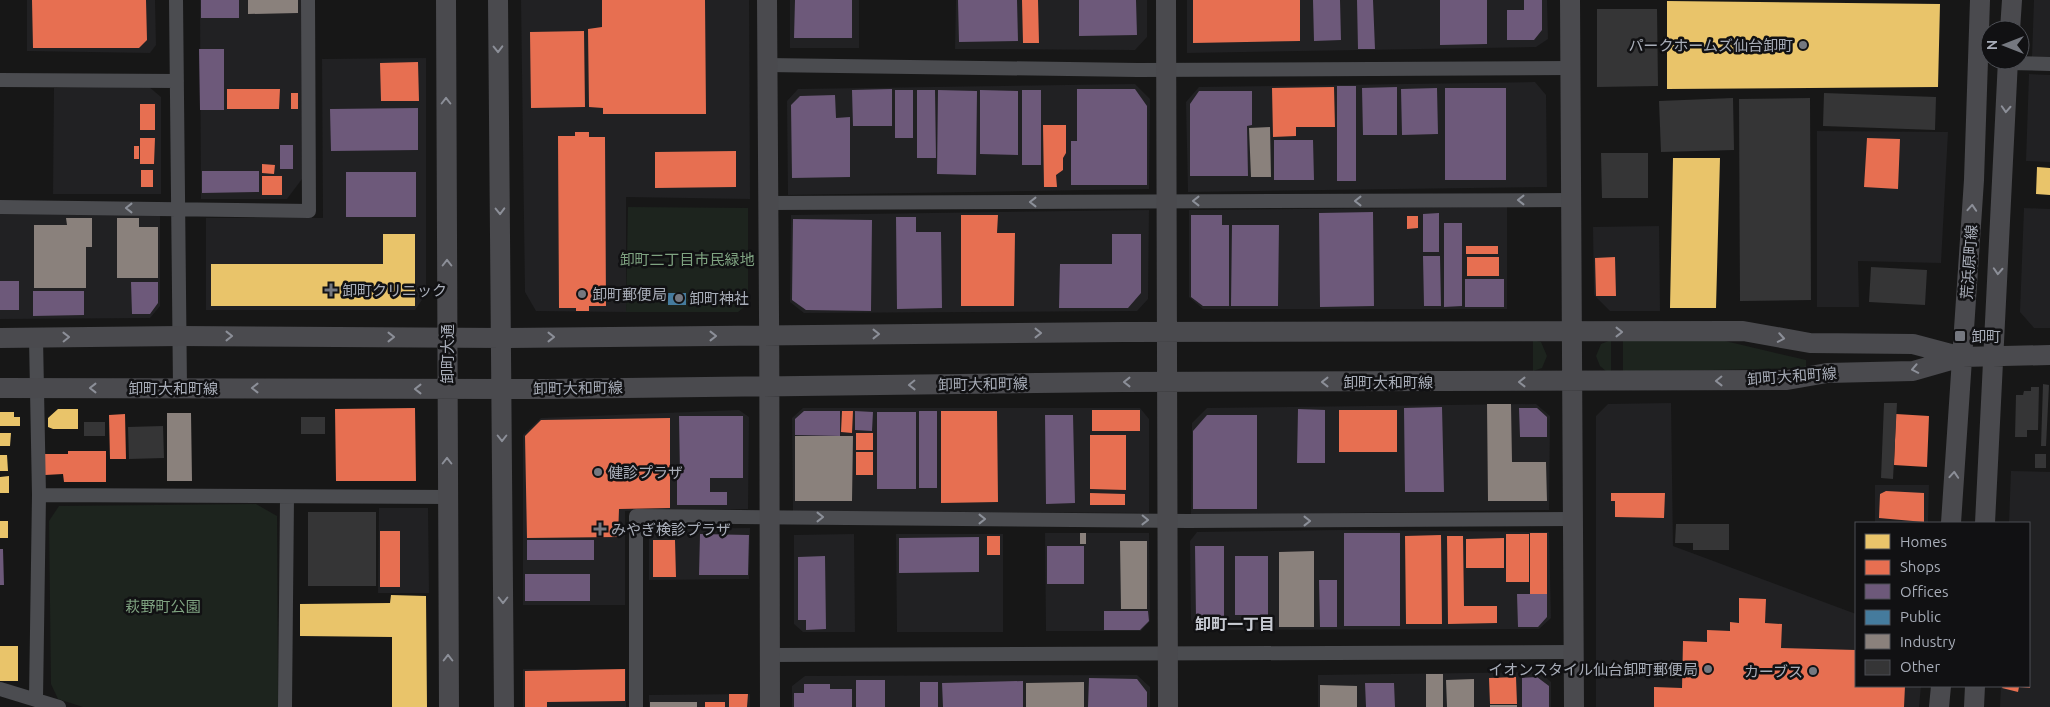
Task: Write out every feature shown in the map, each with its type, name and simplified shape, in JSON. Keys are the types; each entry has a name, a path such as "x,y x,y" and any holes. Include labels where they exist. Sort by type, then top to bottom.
{"street":[{"path":"176,0 180,388"},
{"path":"0,207 309,211 308,0"},
{"name":"卸町大通","path":"446,0 449,707"},
{"path":"498,0 504,707"},
{"path":"767,0 768,386 771,517 770,707"},
{"path":"1166,0 1168,707"},
{"path":"1570,0 1570,332 1574,707"},
{"name":"荒浜原町線","path":"1951,522 1974,180 1980,0"},
{"path":"2011,20 2012,0"},
{"path":"2030,63 2050,64"},
{"path":"768,65 1166,70 1570,68"},
{"name":"荒浜原町線","path":"1985,522 2008,70"},
{"path":"0,80 176,81"},
{"path":"768,203 1570,200"},
{"name":"卸町大和町線","path":"0,338 180,336 502,338 1167,332 1743,331 1810,342 1914,344 1962,357"},
{"path":"36,338 39,495 36,699"},
{"name":"卸町大和町線","path":"0,388 502,389 1167,382 1787,380 1827,373 1913,371 1962,357 2050,355"},
{"path":"39,495 448,498"},
{"path":"286,497 286,707"},
{"path":"636,707 636,516 1168,521 1572,520"},
{"path":"770,655 1573,652"},
{"path":"1939,707 1941,687"},
{"path":"1974,707 1975,687"},
{"path":"0,689 59,707"}],"shaded area":[{"path":"27,0 155,0 156,45 150,53 27,51"},
{"path":"200,0 301,0 302,179 287,199 201,199"},
{"path":"521,0 749,0 750,199 626,197 626,312 536,311 525,292"},
{"path":"790,0 859,0 859,48 790,48"},
{"path":"956,0 1147,0 1147,37 1135,50 955,49"},
{"path":"1187,0 1547,0 1548,39 1536,47 1187,53"},
{"path":"2034,0 2050,0 2050,58 2032,57"},
{"path":"426,58 426,294 415,310 206,310 206,218 323,218 322,59"},
{"path":"2029,74 2050,75 2050,162 2026,161"},
{"path":"1535,82 1546,95 1547,187 1188,192 1186,102 1199,87"},
{"path":"1135,84 1150,99 1149,189 788,195 787,101 798,89"},
{"path":"148,86 161,97 161,194 53,194 54,88"},
{"path":"1817,131 1948,132 1941,263 1858,261 1859,307 1817,307"},
{"path":"1507,207 1507,309 1203,309 1189,297 1189,210"},
{"path":"2024,208 2050,209 2050,328 2034,328 2020,312"},
{"path":"1149,210 1148,299 1137,311 804,313 790,302 791,215"},
{"path":"0,214 160,214 160,306 150,318 0,319"},
{"path":"1659,226 1660,311 1610,311 1594,295 1593,227"},
{"path":"1671,403 1673,546 1855,614 1855,687 1921,687 1919,707 1596,707 1596,416 1608,404"},
{"path":"1536,404 1550,416 1549,510 1191,515 1192,423 1207,408"},
{"path":"803,408 1140,408 1149,419 1149,513 793,511 792,418"},
{"path":"739,410 749,417 748,509 625,511 625,605 523,605 523,435 541,418"},
{"path":"2011,471 2050,472 2050,707 2000,707 2001,687 2030,687 2030,522 2009,522"},
{"path":"1875,485 1929,485 1928,522 1875,522"},
{"path":"379,508 428,508 429,593 378,593"},
{"path":"750,528 749,579 649,580 649,539 657,529"},
{"path":"1339,530 1549,532 1551,618 1539,629 1202,630 1191,620 1190,541 1197,532"},
{"path":"1045,533 1149,533 1150,621 1141,631 1046,631"},
{"path":"854,534 855,632 803,632 794,624 794,535"},
{"path":"896,534 1003,534 1003,632 897,632"},
{"path":"523,669 626,669 626,707 523,707"},
{"path":"1540,672 1551,682 1551,707 1318,707 1318,675"},
{"path":"1137,675 1150,687 1150,707 792,707 792,686 805,676"},
{"path":"750,694 750,707 649,707 649,695"}],"green space":[{"name":"卸町二丁目市民緑地","path":"628,207 748,208 748,304 738,312 626,312"},
{"path":"1533,340 1541,342 1547,356 1542,368 1533,371"},
{"path":"1611,340 1611,372 1607,372 1600,366 1596,356 1601,344"},
{"path":"1623,340 1721,340 1806,360 1806,368 1623,372"},
{"name":"萩野町公園","path":"256,504 277,516 278,707 83,707 58,699 51,684 49,521 59,506"}],"building: Homes":[{"name":"パークホームズ仙台卸町","path":"1667,1 1940,4 1938,87 1667,89"},
{"path":"1673,158 1720,158 1716,308 1670,308"},
{"path":"2037,167 2050,168 2050,195 2036,194"},
{"path":"383,234 415,234 415,306 211,306 211,264 383,264"},
{"path":"58,409 78,409 78,429 53,429 48,427 48,418"},
{"path":"0,412 14,412 14,417 20,417 20,426 0,426"},
{"path":"0,433 11,433 10,446 0,446"},
{"path":"0,455 7,455 8,471 0,471"},
{"path":"9,476 9,493 0,493 0,477"},
{"path":"0,521 8,521 8,538 0,538"},
{"path":"391,595 426,596 427,707 392,707 392,637 300,636 300,604 390,603"},
{"path":"0,646 18,646 18,681 0,681"}],"building: Shops":[{"path":"32,0 146,0 147,40 139,48 33,48"},
{"path":"602,0 705,0 706,114 603,114 603,108 589,107 588,29 602,27"},
{"path":"1022,0 1038,0 1039,43 1023,43"},
{"path":"1193,0 1300,0 1300,41 1193,43"},
{"path":"584,31 585,107 531,108 530,32"},
{"path":"418,62 419,101 381,101 380,63"},
{"path":"1334,87 1335,127 1296,127 1296,136 1273,137 1272,88"},
{"path":"227,89 280,89 279,109 227,109"},
{"path":"291,93 298,93 298,109 291,109"},
{"path":"140,104 155,104 155,130 140,130"},
{"path":"1043,125 1066,125 1066,153 1063,158 1063,170 1056,175 1057,187 1044,187"},
{"path":"575,132 589,132 589,137 605,137 606,306 589,306 589,311 576,311 576,308 559,308 558,136 575,136"},
{"path":"140,138 155,138 154,164 140,164"},
{"path":"1867,138 1900,139 1898,189 1864,187"},
{"path":"134,146 139,146 139,159 134,159"},
{"path":"736,151 736,187 655,188 655,152"},
{"path":"262,164 275,165 274,174 262,173"},
{"path":"141,170 153,170 153,187 141,187"},
{"path":"262,176 282,176 282,195 262,195"},
{"path":"961,215 998,215 997,233 1015,233 1014,306 961,306"},
{"path":"1407,216 1418,216 1418,228 1407,229"},
{"path":"1466,246 1498,246 1498,254 1466,254"},
{"path":"1467,257 1499,257 1499,276 1467,276"},
{"path":"1615,257 1616,296 1596,296 1595,258"},
{"path":"415,408 416,481 336,481 335,409"},
{"path":"1092,410 1140,410 1140,431 1092,431"},
{"path":"1339,410 1397,410 1397,452 1339,452"},
{"path":"842,411 853,411 852,433 841,432"},
{"path":"941,411 997,411 998,502 941,503"},
{"path":"125,414 126,459 110,459 109,415"},
{"path":"1896,414 1929,416 1927,467 1894,465"},
{"name":"健診プラザ","path":"670,418 670,508 619,509 618,537 527,538 525,436 541,420"},
{"path":"856,433 873,433 873,450 856,450"},
{"path":"1090,435 1126,435 1126,490 1090,489"},
{"path":"68,451 106,451 106,482 64,482 63,474 45,475 45,454 68,454"},
{"path":"856,452 873,452 873,475 856,475"},
{"path":"1886,491 1924,493 1924,522 1879,518 1880,494"},
{"path":"1090,493 1125,494 1125,505 1090,505"},
{"path":"1611,493 1665,493 1664,518 1615,517 1615,501 1611,501"},
{"path":"380,531 400,531 400,587 380,587"},
{"path":"1530,533 1547,533 1547,594 1530,594"},
{"path":"1506,534 1529,534 1529,582 1506,582"},
{"path":"1441,535 1442,624 1406,624 1405,536"},
{"path":"987,536 1000,536 1000,555 987,555"},
{"path":"1447,536 1463,536 1464,606 1497,606 1497,623 1448,624"},
{"path":"1504,538 1504,568 1466,568 1466,539"},
{"path":"653,540 675,540 676,577 653,577"},
{"path":"1739,598 1766,599 1765,623 1782,624 1781,648 1855,650 1855,687 1905,687 1904,707 1654,707 1654,687 1682,688 1683,641 1707,642 1707,630 1730,631 1730,622 1739,623"},
{"path":"625,669 625,701 547,702 547,707 525,707 525,671"},
{"path":"1516,677 1517,704 1490,704 1489,678"},
{"path":"2002,687 2019,687 2018,692"},
{"path":"729,694 748,694 747,707 729,707"},
{"path":"705,702 725,702 725,707 705,707"}],"building: Offices":[{"path":"201,0 239,0 239,18 201,18"},
{"path":"795,0 852,0 852,38 794,38"},
{"path":"958,0 1017,0 1018,41 959,42"},
{"path":"1079,0 1136,0 1137,35 1079,36"},
{"path":"1313,0 1340,0 1341,40 1314,41"},
{"path":"1357,0 1373,0 1375,49 1358,49"},
{"path":"1440,0 1487,0 1487,44 1440,45"},
{"path":"1524,0 1542,0 1542,30 1534,40 1507,40 1507,10 1524,10"},
{"path":"199,49 224,49 224,110 200,110"},
{"path":"1337,86 1356,86 1356,181 1337,181"},
{"path":"1397,87 1397,135 1363,135 1362,88"},
{"path":"1437,88 1438,134 1402,135 1401,89"},
{"path":"1445,88 1506,88 1506,180 1445,180"},
{"path":"892,89 892,126 853,126 852,90"},
{"path":"1077,89 1135,89 1147,106 1147,185 1071,185 1071,141 1077,141"},
{"path":"895,90 913,90 913,138 895,138"},
{"path":"917,90 935,90 936,158 917,158"},
{"path":"938,90 977,91 976,175 937,174"},
{"path":"980,90 1018,91 1018,155 980,154"},
{"path":"1022,90 1041,90 1041,165 1022,165"},
{"path":"1199,91 1252,91 1252,125 1247,126 1248,176 1190,176 1190,104"},
{"path":"835,95 836,118 850,117 850,177 792,178 791,105 800,96"},
{"path":"418,108 418,150 331,151 330,109"},
{"path":"1274,140 1313,140 1314,180 1274,180"},
{"path":"280,145 293,145 293,169 280,169"},
{"path":"202,171 259,171 259,192 202,193"},
{"path":"346,172 416,172 416,217 346,217"},
{"path":"1373,212 1374,306 1320,307 1319,213"},
{"path":"1439,213 1439,252 1423,252 1423,214"},
{"path":"1191,215 1222,215 1222,225 1229,225 1229,306 1203,306 1191,297"},
{"path":"896,217 916,217 916,232 941,232 942,308 897,309"},
{"path":"793,219 872,220 871,311 806,310 792,300"},
{"path":"1444,223 1462,223 1462,306 1444,307"},
{"path":"1232,225 1279,225 1278,306 1231,306"},
{"path":"1112,234 1141,234 1141,293 1128,308 1059,308 1060,264 1112,264"},
{"path":"1423,256 1440,256 1441,306 1424,306"},
{"path":"1465,279 1504,279 1504,307 1465,307"},
{"path":"0,281 19,281 19,310 0,310"},
{"path":"131,282 158,282 158,303 150,314 132,314"},
{"path":"33,291 84,291 84,315 33,316"},
{"path":"1442,407 1444,492 1405,492 1404,408"},
{"path":"1519,408 1537,408 1547,417 1547,437 1520,437"},
{"path":"1298,409 1325,410 1325,463 1297,463"},
{"path":"804,411 840,411 840,436 795,435 795,419"},
{"path":"855,411 873,412 872,431 855,430"},
{"path":"919,411 937,411 937,488 919,488"},
{"path":"877,412 916,412 916,489 877,489"},
{"path":"1045,415 1073,415 1075,503 1046,504"},
{"path":"1207,415 1257,415 1257,509 1193,509 1193,431"},
{"path":"679,416 743,416 743,478 710,478 710,492 727,492 727,505 677,505 677,479 680,475"},
{"path":"1344,533 1400,533 1400,626 1344,626"},
{"path":"700,534 749,535 748,575 699,575"},
{"path":"979,537 979,572 899,573 899,538"},
{"path":"527,540 594,540 594,560 527,560"},
{"path":"1047,546 1084,546 1084,584 1047,584"},
{"path":"1195,546 1224,546 1224,626 1204,626 1196,619"},
{"path":"0,549 3,549 4,585 0,585"},
{"path":"825,556 826,629 806,630 806,620 798,620 798,557"},
{"path":"1235,556 1268,556 1268,615 1235,615"},
{"path":"525,574 590,574 590,601 525,601"},
{"path":"1319,580 1337,580 1337,627 1320,627"},
{"path":"1517,594 1547,594 1547,617 1538,627 1518,627"},
{"path":"1104,611 1148,611 1149,621 1140,630 1104,630"},
{"path":"1537,677 1549,686 1549,707 1522,707 1522,678"},
{"path":"1089,678 1137,679 1147,692 1147,707 1088,707"},
{"path":"856,680 885,680 885,707 856,707"},
{"path":"1023,681 1023,707 943,707 942,683"},
{"path":"920,682 938,682 938,707 920,707"},
{"path":"1365,683 1394,683 1395,707 1366,707"},
{"path":"804,684 830,684 830,689 852,689 852,707 794,707 794,693 804,693"}],"building: Public":[{"path":"668,293 686,293 686,305 668,305"}],"building: Industry":[{"path":"248,0 298,0 298,13 248,14"},
{"path":"1270,127 1271,177 1251,177 1249,128"},
{"path":"66,218 92,218 92,247 86,247 86,288 34,288 34,225 67,225"},
{"path":"117,218 139,218 139,227 158,227 158,278 117,278"},
{"path":"1487,404 1511,404 1512,462 1546,462 1547,501 1488,501"},
{"path":"167,413 191,413 192,481 167,481"},
{"path":"795,436 853,436 852,501 795,501"},
{"path":"1080,533 1086,533 1086,544 1080,544"},
{"path":"1120,541 1147,541 1147,609 1121,609"},
{"path":"1314,551 1314,627 1279,627 1279,552"},
{"path":"1426,674 1443,674 1443,707 1426,707"},
{"path":"1474,679 1474,707 1447,707 1446,680"},
{"path":"1084,682 1084,707 1026,707 1026,683"},
{"path":"1320,685 1357,686 1357,707 1320,707"},
{"path":"650,702 697,702 697,707 650,707"},
{"path":"1490,705 1517,705 1517,707 1490,707"}],"building: Other":[{"path":"1597,9 1657,9 1658,86 1597,87"},
{"path":"1824,93 1936,97 1935,130 1823,126"},
{"path":"1733,98 1734,150 1661,152 1659,101"},
{"path":"1810,98 1811,300 1740,301 1739,99"},
{"path":"1601,153 1648,153 1648,198 1602,198"},
{"path":"1871,267 1927,270 1925,305 1869,302"},
{"path":"2043,384 2049,385 2046,446 2041,446"},
{"path":"2031,387 2039,387 2038,430 2027,430 2027,437 2015,437 2016,395 2023,395 2024,391 2031,391"},
{"path":"1884,403 1897,403 1893,479 1881,478"},
{"path":"301,417 325,417 325,434 301,434"},
{"path":"84,422 105,422 105,436 84,436"},
{"path":"163,426 164,458 129,459 128,427"},
{"path":"2035,454 2046,454 2046,468 2035,468"},
{"path":"308,512 376,512 376,586 308,586"},
{"path":"1676,524 1729,524 1729,550 1693,550 1693,543 1675,543"}],"place":[{"name":"パークホームズ仙台卸町","path":"1803,45"},
{"name":"卸町クリニック","path":"331,290"},
{"name":"卸町郵便局","path":"582,294"},
{"name":"卸町神社","path":"679,298"},
{"name":"卸町","path":"1960,336"},
{"name":"健診プラザ","path":"598,472"},
{"name":"みやぎ検診プラザ","path":"600,529"},
{"name":"イオンスタイル仙台卸町郵便局","path":"1708,669"},
{"name":"カーブス","path":"1813,671"}],"district":[{"name":"卸町一丁目","path":"1235,624"}]}
